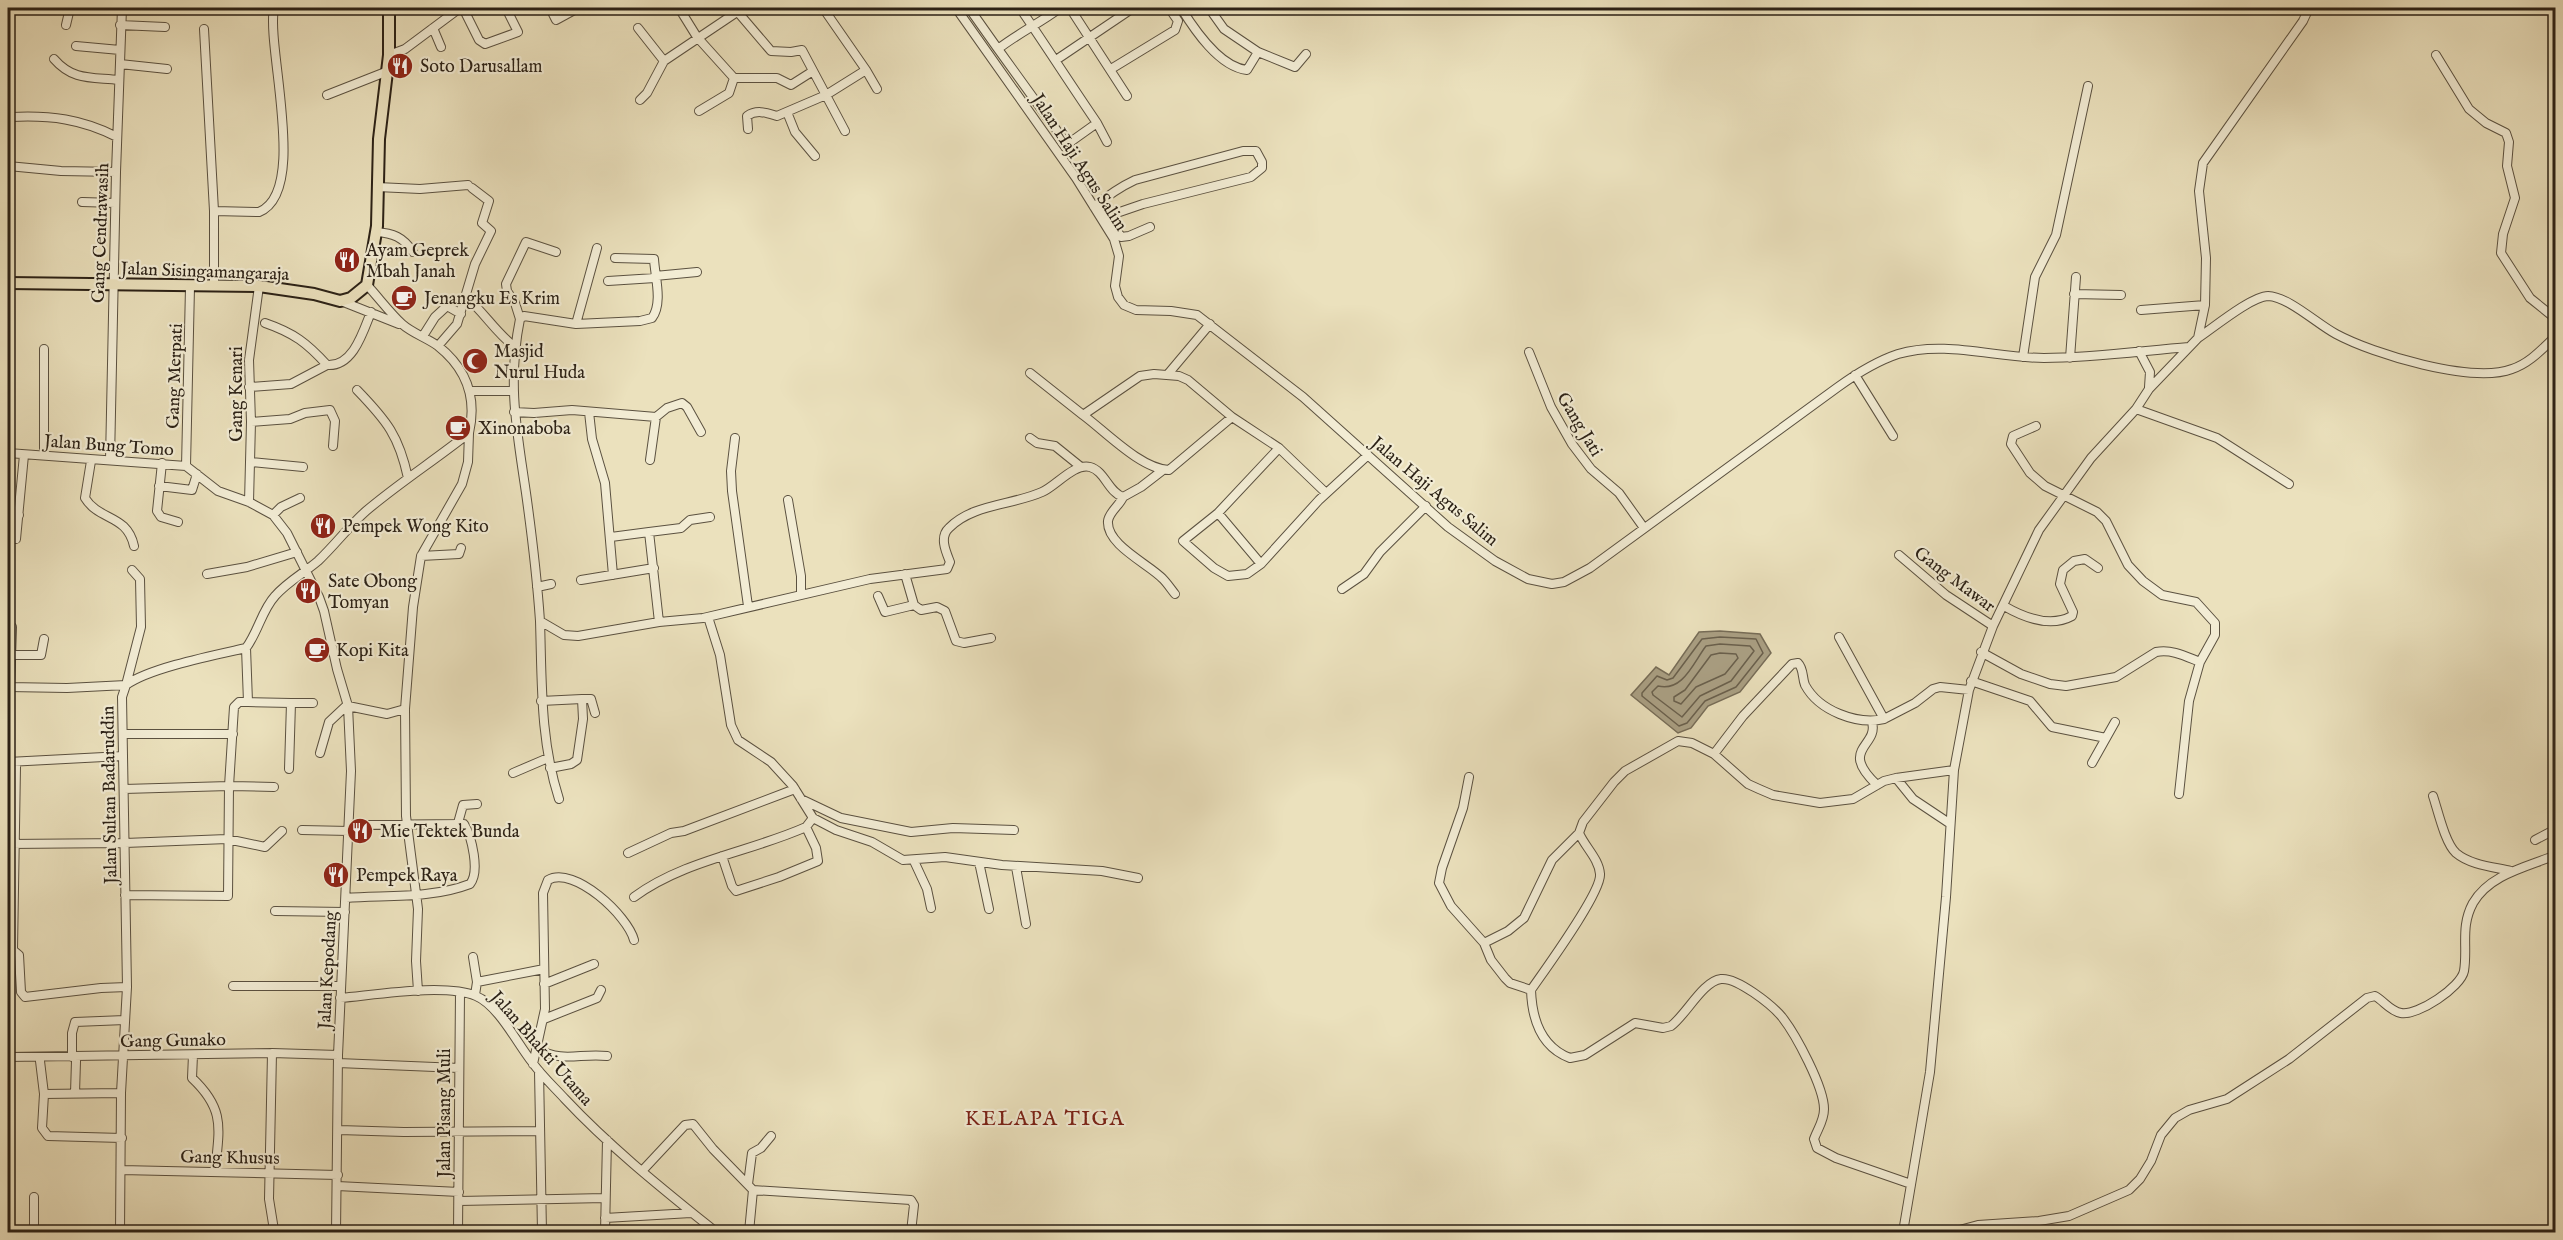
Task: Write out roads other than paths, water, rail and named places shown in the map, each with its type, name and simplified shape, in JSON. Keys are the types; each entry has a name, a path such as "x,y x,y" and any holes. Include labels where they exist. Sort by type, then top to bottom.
{"main road":[{"path":"340,301 351,298 367,285 377,229 379,139 388,71 389,8"},
{"name":"Jalan Sisingamangaraja","path":"8,283 190,287 260,286 314,294 340,301"}],"street":[{"path":"66,25 70,8"},
{"name":"Gang Cendrawasih","path":"110,460 115,203 122,8"},
{"path":"214,211 259,212 266,210 274,199 280,184 282,97 274,8 239,8"},
{"path":"389,56 405,49 462,8 483,44 518,32 506,8"},
{"path":"550,8 556,20 578,8"},
{"path":"679,8 697,37 734,78 777,78 791,85 813,71"},
{"path":"823,8 877,89"},
{"name":"Jalan Haji Agus Salim","path":"956,8 1097,204 1118,249 1115,286 1118,297 1124,305 1136,310 1186,312 1197,315 1303,397 1477,550 1528,579 1541,583 1564,582 1575,577 1855,375 1884,360 1916,351 1961,351 2023,357 2070,358 2189,347"},
{"path":"969,8 1066,142 1069,143 1097,123"},
{"path":"1020,8 1097,123 1107,142"},
{"path":"998,49 1060,8"},
{"path":"1070,8 1127,96"},
{"path":"1056,60 1132,8"},
{"path":"1111,69 1175,30 1178,21 1169,8"},
{"path":"1180,8 1203,42 1239,68 1247,70 1258,52"},
{"path":"1209,8 1224,29 1258,52 1294,68 1306,54"},
{"path":"2198,338 2205,305 2206,258 2199,191 2203,163 2303,21 2309,8"},
{"path":"640,100 647,93 664,61 734,14 735,9"},
{"path":"735,9 771,51 791,52 802,49 845,131"},
{"path":"120,25 165,27"},
{"path":"433,28 441,47"},
{"path":"638,28 664,61"},
{"path":"204,29 214,211 214,286"},
{"path":"76,46 120,50"},
{"path":"2436,55 2469,109 2486,123 2502,131 2508,138 2506,160 2515,198 2503,234 2501,253 2529,298 2556,319"},
{"path":"54,59 66,72 74,75 119,80"},
{"path":"120,64 167,69"},
{"path":"748,129 747,116 749,113 768,112 777,116 826,95 866,70"},
{"path":"331,94 388,71"},
{"path":"699,111 729,93 734,78"},
{"path":"2023,357 2035,277 2058,229 2088,86"},
{"path":"787,112 795,132 815,156"},
{"path":"11,117 54,117 76,121 93,125 117,137"},
{"path":"1108,216 1143,204 1251,177 1262,168 1262,162 1256,151 1244,151 1135,180 1097,204 1108,216 1121,237 1150,228"},
{"path":"8,166 61,171 116,171"},
{"path":"377,187 420,189 470,187 489,201 482,223 491,231 475,264 457,324 438,346"},
{"path":"82,202 115,203"},
{"path":"377,229 402,239 413,252"},
{"path":"556,252 526,242 506,284 520,319 515,347 512,391 537,587 543,726 550,768 559,799"},
{"path":"576,324 597,248"},
{"path":"520,319 528,317 576,324 650,319 657,309 652,258 615,258"},
{"path":"608,281 697,272"},
{"path":"2070,358 2076,276"},
{"path":"367,285 403,326"},
{"name":"Gang Kenari","path":"249,502 251,422 249,360 260,286"},
{"name":"Gang Merpati","path":"186,466 190,287"},
{"path":"2074,294 2121,295"},
{"path":"1903,1233 1928,1083 1938,992 1954,770 1969,690 1981,652 2039,530 2062,496 2091,458 2136,409 2149,388 2198,338 2265,296 2282,301 2336,334 2370,349 2409,362 2443,368 2504,372 2533,358 2556,336"},
{"path":"466,297 477,306 502,337 515,347"},
{"path":"340,301 403,326 438,346 455,364 471,391 473,404 468,462 462,484 421,556 412,607 405,709 407,824 417,894 419,932 416,961 418,991"},
{"path":"2141,310 2205,305"},
{"path":"423,336 435,317 447,306 461,314"},
{"path":"249,387 291,384 327,365 343,362 351,353 371,312"},
{"path":"265,323 306,342 327,365"},
{"path":"1167,374 1210,324"},
{"path":"44,349 44,455"},
{"path":"2139,351 2150,372 2149,388"},
{"name":"Gang Jati","path":"1529,352 1551,407 1572,444 1595,474 1619,493 1644,528"},
{"path":"1030,373 1135,456 1163,470"},
{"path":"1083,415 1140,376 1167,374 1179,376 1188,380 1232,417 1279,448 1326,493"},
{"path":"1855,375 1893,436"},
{"path":"357,390 379,413 398,441 408,478"},
{"path":"471,391 512,391"},
{"path":"650,460 656,417 667,408 682,403 687,407 701,432"},
{"path":"2136,409 2217,438 2289,484"},
{"path":"251,422 290,419 305,413 330,410 335,421 333,446"},
{"path":"514,412 572,410 656,417"},
{"path":"589,412 592,439 605,483 613,575"},
{"path":"1175,594 1162,578 1129,554 1112,533 1109,518 1123,497 1141,488 1163,470 1174,467 1232,417"},
{"path":"2036,426 2013,436 2011,444 2030,473 2045,486 2062,496 2097,512 2106,521 2128,565 2143,581 2162,595 2196,602 2216,626 2215,635 2200,662 2189,702 2179,794"},
{"path":"248,702 246,648 273,598 334,546 364,513 469,433"},
{"path":"735,438 731,471 732,491 748,606"},
{"path":"1030,438 1037,443 1055,446 1081,467 1096,470 1117,495 1123,497"},
{"path":"1279,448 1218,513 1183,541 1228,576 1247,574 1261,564 1326,493 1368,455"},
{"name":"Jalan Bung Tomo","path":"8,453 91,461 110,460 186,466 218,491 249,502 273,515 282,524 306,572"},
{"path":"16,539 24,455"},
{"path":"91,461 85,498 95,509 127,528 134,546"},
{"path":"251,462 303,467"},
{"path":"162,463 159,514 178,522"},
{"path":"540,621 564,635 578,636 659,622 708,617 801,593 905,574 947,569 950,562 944,539 949,527 977,512 1043,492 1081,467"},
{"path":"159,486 192,490 197,474"},
{"path":"273,515 281,507 300,498"},
{"path":"788,500 801,576 801,593"},
{"path":"1342,589 1364,574 1380,552 1426,506"},
{"path":"1218,513 1261,564"},
{"path":"8,515 19,515"},
{"path":"611,537 681,528 690,520 710,517"},
{"path":"649,532 659,622"},
{"path":"421,556 459,554 461,548"},
{"path":"207,574 247,567 297,552"},
{"name":"Gang Mawar","path":"1899,555 1946,595 1993,626"},
{"path":"2004,606 2031,619 2048,621 2067,618 2073,612 2060,585 2063,570 2074,561 2085,559 2098,568"},
{"path":"581,580 654,568"},
{"path":"12,627 9,687 67,688 126,685 142,615 140,579 132,570"},
{"name":"Jalan Kepodang","path":"306,572 324,612 336,669 348,706 351,771 340,986 336,1233"},
{"path":"905,574 914,605 921,610 937,607 945,611 954,638 960,643 991,638"},
{"path":"537,587 551,584"},
{"path":"878,596 885,612 914,605"},
{"path":"708,617 720,655 731,725 735,736 742,744 771,762 795,789 813,818 836,830 872,842 898,858 914,861 934,857 1016,867 1102,871 1138,878"},
{"path":"1839,637 1884,719"},
{"path":"11,655 41,656 44,639"},
{"name":"Jalan Sultan Badaruddin","path":"120,1233 121,1093 125,1056 127,987 122,697 126,685 147,675 246,648"},
{"path":"1981,652 2021,674 2060,686 2116,676 2156,652 2179,653 2200,662"},
{"path":"1714,754 1743,716 1792,664 1798,663 1801,666 1804,682 1811,695 1823,706 1838,713 1872,722 1892,717 1933,689 1940,687 1969,690"},
{"path":"1971,681 2030,700 2052,727 2106,738"},
{"path":"550,768 573,764 577,760 583,719 582,699"},
{"path":"541,701 591,699 595,713"},
{"path":"125,895 226,897 229,894 227,839 235,705 239,702 313,703"},
{"path":"289,769 291,703"},
{"path":"320,753 329,722 348,706 387,714 405,709"},
{"path":"1872,722 1873,732 1862,746 1860,759 1867,775 1877,785"},
{"path":"2092,763 2115,722"},
{"path":"123,734 232,734"},
{"path":"1484,944 1508,931 1524,918 1552,860 1580,833 1583,822 1614,782 1625,771 1663,748 1683,740 1714,754 1748,784 1773,795 1831,804 1854,799 1877,785 1896,778 1954,770"},
{"path":"8,762 123,756"},
{"path":"513,773 548,758"},
{"path":"16,766 11,783 10,950 19,956 21,992 25,997 127,987"},
{"path":"1469,777 1463,808 1442,868 1439,884 1460,918 1484,944 1491,960 1504,978 1510,983 1531,990"},
{"path":"1896,778 1913,799 1949,823"},
{"path":"124,789 229,786 274,788"},
{"path":"628,853 671,833 684,831 795,789"},
{"path":"2433,796 2443,827 2456,853 2469,861 2511,871"},
{"path":"801,799 836,817 911,832 953,828 1014,830"},
{"path":"458,823 463,805 477,804"},
{"path":"634,897 698,864 806,827 813,818"},
{"path":"302,830 407,824 458,823 466,826 472,847 474,875 470,884 457,889 417,894 346,898"},
{"path":"722,856 732,886 736,891 779,877 818,861 816,848 806,827"},
{"path":"2535,840 2556,829"},
{"path":"11,844 227,839 244,840 265,847 282,831"},
{"path":"1580,833 1598,864 1600,881 1590,904 1531,990 1532,1010 1548,1045 1570,1058 1585,1055 1635,1023 1663,1028 1671,1026 1714,981 1727,979 1738,983 1781,1015 1801,1047 1824,1108 1821,1127 1814,1139 1817,1148 1836,1158 1911,1184"},
{"path":"1952,1233 1978,1225 2039,1221 2069,1216 2129,1190 2140,1179 2151,1161 2161,1135 2175,1118 2189,1110 2227,1099 2289,1059 2367,998 2375,996 2391,1010 2401,1013 2410,1013 2426,1006 2455,986 2461,978 2464,971 2463,935 2474,901 2511,871 2556,855"},
{"path":"914,861 927,889 931,908"},
{"path":"979,862 989,909"},
{"path":"1016,867 1026,924"},
{"path":"533,1064 544,1019 543,893 545,883 552,877 575,879 591,890 631,929 634,940"},
{"path":"275,911 345,912"},
{"path":"473,957 477,982 475,995"},
{"path":"544,984 594,964"},
{"path":"477,982 544,969"},
{"path":"232,986 340,986"},
{"path":"544,1019 597,998 601,990"},
{"name":"Jalan Bhakti Utama","path":"340,998 418,991 475,995 494,1010 539,1071 607,1140 716,1233"},
{"name":"Jalan Pisang Muli","path":"458,1233 460,993"},
{"path":"75,1093 72,1033 75,1022 125,1020"},
{"path":"537,1049 552,1057 572,1058 594,1054 607,1056"},
{"path":"272,1053 269,1199 274,1230"},
{"name":"Gang Gunako","path":"8,1057 74,1059 272,1053 459,1068"},
{"path":"193,1055 192,1078 206,1091 217,1110 219,1136 215,1172"},
{"path":"40,1061 44,1094 42,1128 48,1136 122,1138"},
{"path":"539,1071 542,1233"},
{"path":"44,1094 121,1093"},
{"path":"642,1171 689,1123 693,1124 713,1149 750,1187 912,1200 914,1204 911,1233"},
{"path":"339,1130 540,1131"},
{"path":"749,1233 751,1155 761,1148 771,1136"},
{"path":"605,1233 607,1140"},
{"name":"Gang Khusus","path":"121,1170 338,1175"},
{"path":"337,1186 459,1192"},
{"path":"34,1197 34,1233"},
{"path":"459,1201 605,1198"},
{"path":"605,1218 691,1213"}],"water":[{"path":"1699,632 1760,634 1771,653 1740,692 1708,706 1691,728 1678,733 1631,695 1656,667 1669,675"}],"place":[{"name":"Soto Darusallam","path":"400,66"},
{"name":"Ayam Geprek Mbah Janah","path":"347,260"},
{"name":"Jenangku Es Krim","path":"404,298"},
{"name":"Masjid Nurul Huda","path":"475,361"},
{"name":"Xinonaboba","path":"458,428"},
{"name":"Pempek Wong Kito","path":"323,526"},
{"name":"Sate Obong Tomyan","path":"308,591"},
{"name":"Kopi Kita","path":"317,650"},
{"name":"Mie Tektek Bunda","path":"360,831"},
{"name":"Pempek Raya","path":"336,875"}],"district":[{"name":"KELAPA TIGA","path":"1045,1118"}]}
